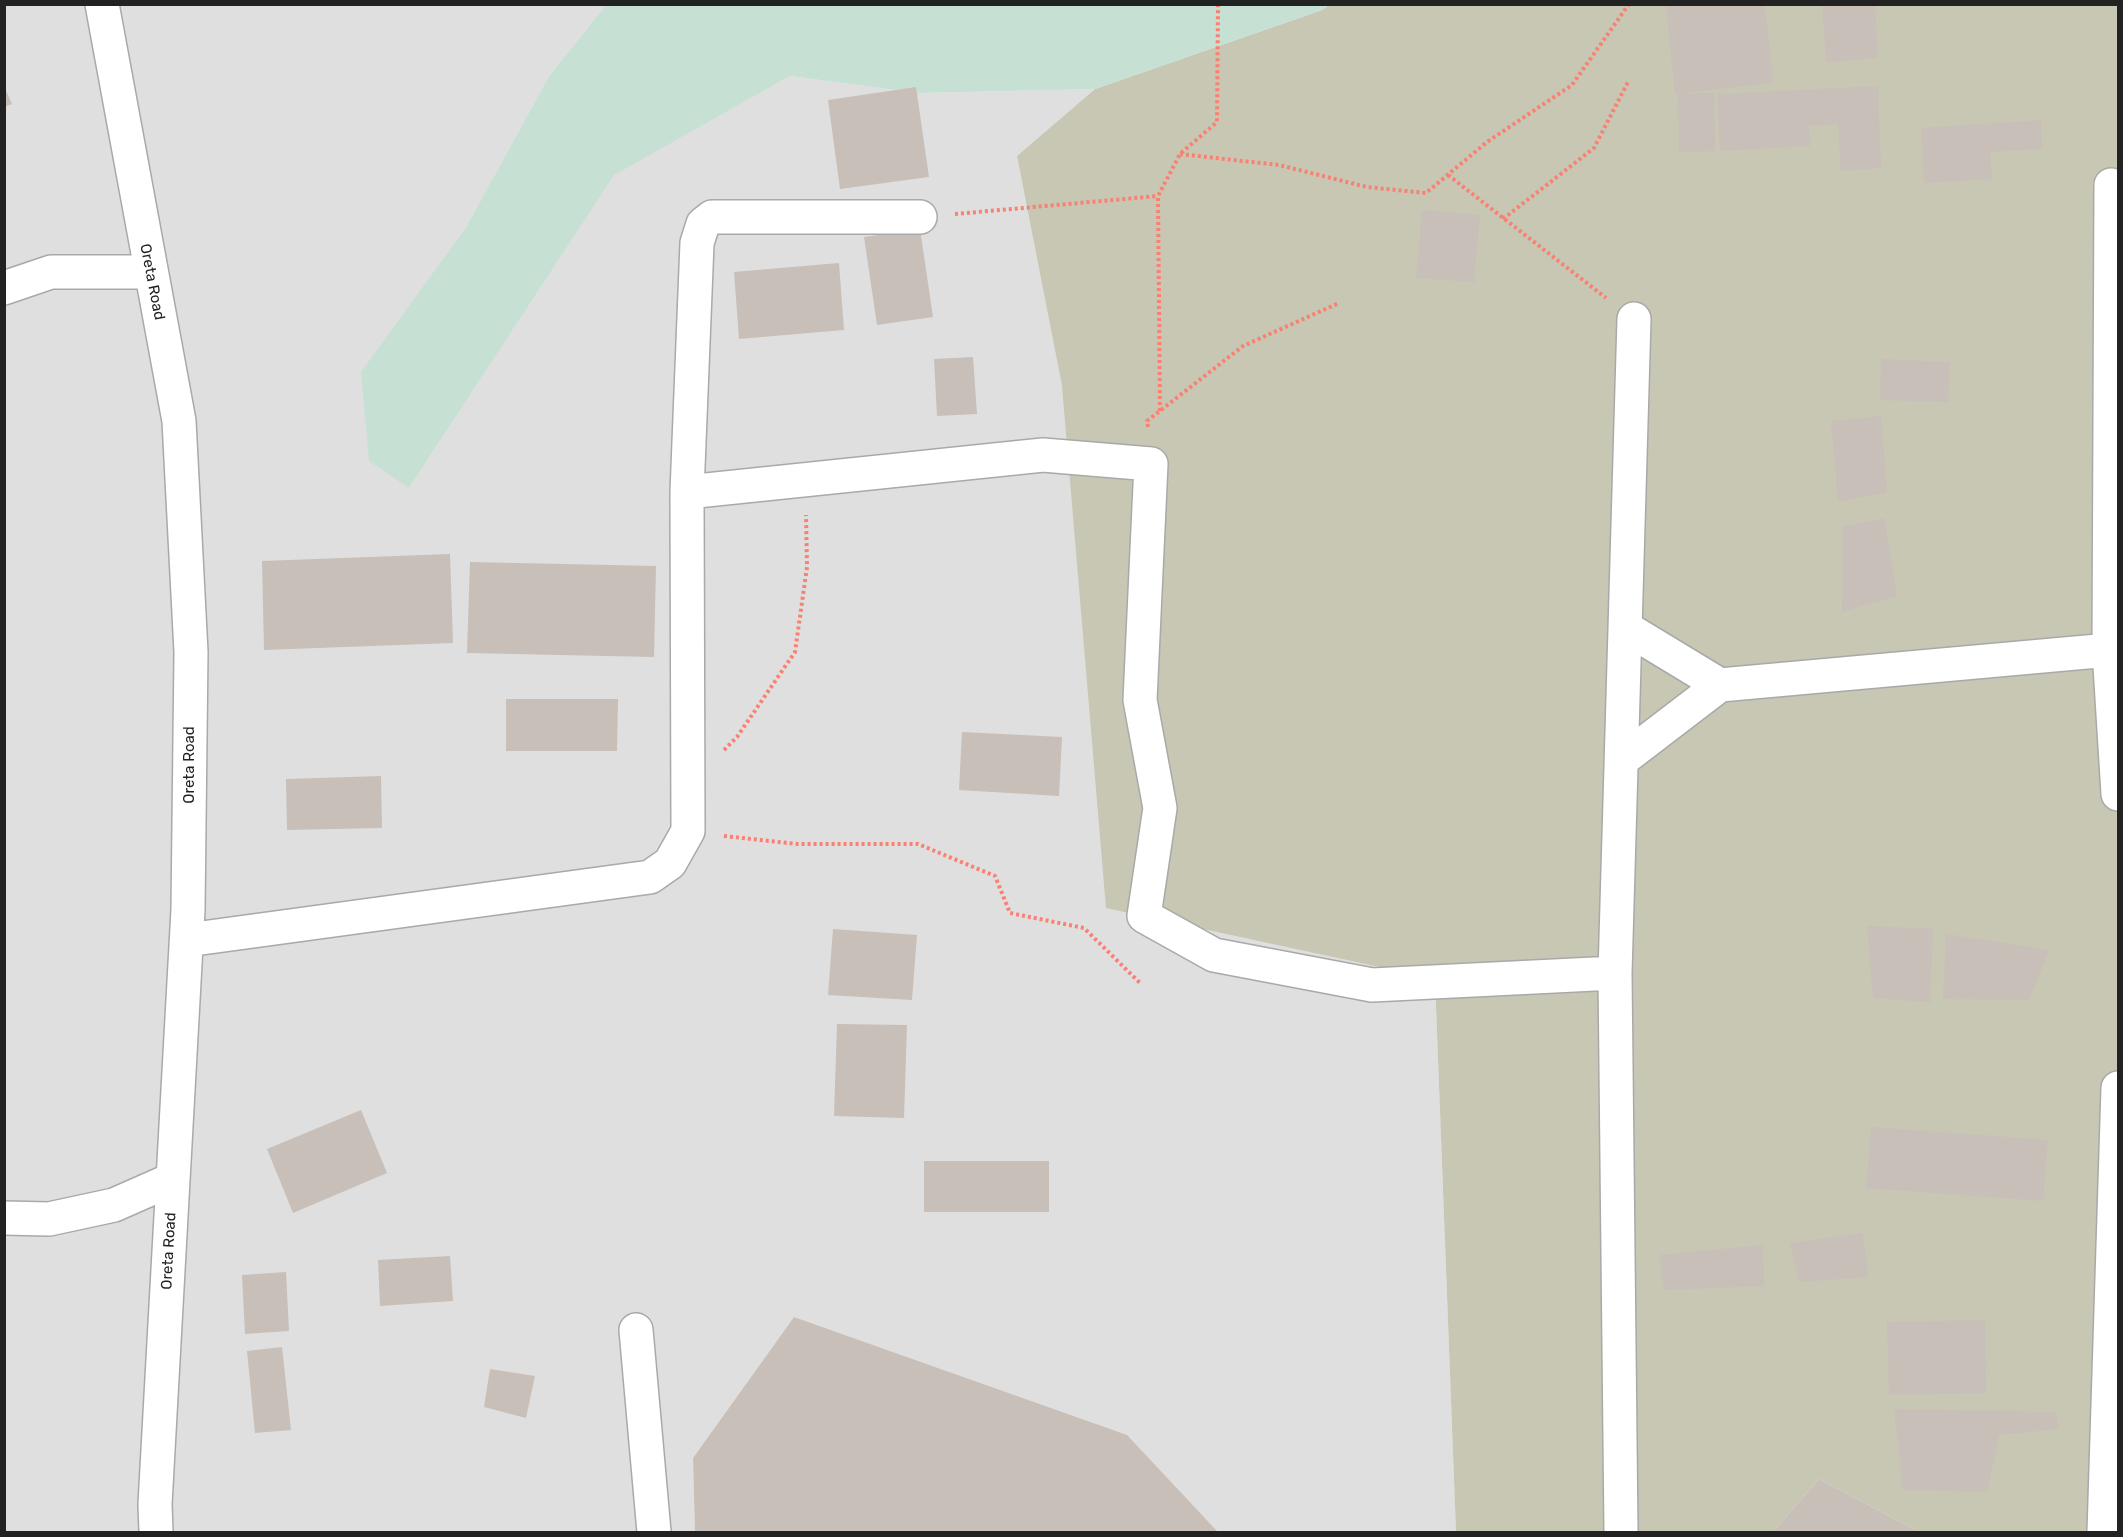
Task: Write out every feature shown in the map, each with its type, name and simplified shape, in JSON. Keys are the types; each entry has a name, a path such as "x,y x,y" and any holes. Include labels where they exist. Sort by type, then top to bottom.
{"street":[{"name":"Oreta Road","path":"102,4 179,421 191,652 187,940 155,1504 156,1533"},
{"path":"2111,185 2109,650 2118,794"},
{"path":"187,940 650,877 670,862 688,831 686,790 687,492 697,243 703,224 712,217 920,217"},
{"path":"4,288 51,272 150,272"},
{"path":"1621,1533 1615,973 1635,319"},
{"path":"687,492 1043,455 1150,464 1140,700 1160,808 1144,916 1214,955 1372,985 1615,973"},
{"path":"1626,628 1720,685"},
{"path":"1622,760 1720,685 2109,650"},
{"path":"2104,1533 2118,1088"},
{"path":"4,1218 49,1219 114,1205 173,1179"},
{"path":"636,1330 654,1533"}],"path":[{"path":"1160,411 1158,196 1180,154 1217,122 1218,4"},
{"path":"1180,154 1279,165 1367,187 1426,193 1487,142 1572,85 1629,4"},
{"path":"1503,219 1594,148 1629,80"},
{"path":"1448,175 1635,319"},
{"path":"920,217 1158,196"},
{"path":"1150,464 1147,421 1243,346 1339,303"},
{"path":"686,790 737,737 795,652 807,567 806,481"},
{"path":"688,831 797,844 918,844 995,876 1010,913 1084,928 1140,983"}],"shaded area":[{"path":"5,5 606,5 549,76 465,229 409,488 614,174 790,76 919,93 1095,89 1017,156 1062,386 1435,979 1456,1532 1218,1532 1126,1435 794,1317 693,1458 695,1532 5,1532"},
{"path":"606,5 1329,5 1322,10 1095,89 919,93 790,76 614,175 409,488 369,461 361,372 465,229 549,76"},
{"path":"1329,5 2118,5 2118,1532 1919,1532 1819,1479 1773,1532 1456,1532 1435,979 1106,908 1062,386 1017,156 1095,89 1322,10"}],"building":[{"path":"1765,4 1773,83 1675,94 1666,5"},
{"path":"1822,4 1875,4 1878,58 1826,62"},
{"path":"4,86 12,104 4,107"},
{"path":"1878,86 1881,168 1841,171 1838,124 1809,126 1810,146 1720,151 1717,94"},
{"path":"916,87 929,177 840,189 828,100"},
{"path":"1714,93 1715,151 1679,152 1678,94"},
{"path":"2041,120 2042,149 1990,152 1992,179 1924,183 1921,128"},
{"path":"1422,210 1480,215 1474,282 1416,278"},
{"path":"920,229 933,317 877,325 864,237"},
{"path":"839,263 844,330 739,339 734,272"},
{"path":"973,357 977,414 937,416 934,359"},
{"path":"1881,359 1950,362 1948,402 1880,400"},
{"path":"1881,416 1887,492 1838,502 1831,421"},
{"path":"1884,518 1897,596 1842,612 1843,527"},
{"path":"450,554 453,643 264,650 262,561"},
{"path":"470,562 656,566 654,657 467,653"},
{"path":"506,699 618,699 617,751 506,751"},
{"path":"962,732 1062,737 1059,796 959,790"},
{"path":"381,776 382,828 287,830 286,779"},
{"path":"1867,926 1933,929 1930,1002 1873,998"},
{"path":"833,929 917,935 912,1000 828,995"},
{"path":"1946,934 2049,950 2029,1000 1943,999"},
{"path":"837,1024 907,1025 904,1118 834,1116"},
{"path":"361,1110 387,1173 293,1213 267,1149"},
{"path":"1871,1127 2048,1140 2043,1201 1866,1188"},
{"path":"924,1161 1049,1161 1049,1212 924,1212"},
{"path":"1863,1233 1868,1277 1799,1282 1790,1243"},
{"path":"1763,1245 1764,1286 1664,1290 1660,1255"},
{"path":"450,1256 453,1301 380,1306 378,1260"},
{"path":"286,1272 289,1331 245,1334 242,1275"},
{"path":"794,1317 1127,1435 1218,1532 695,1532 693,1458"},
{"path":"1985,1320 1986,1393 1889,1395 1887,1322"},
{"path":"282,1347 291,1430 255,1433 247,1351"},
{"path":"490,1369 535,1376 526,1418 484,1407"},
{"path":"1894,1409 2056,1412 2059,1429 1999,1435 1987,1492 1903,1490"},
{"path":"1819,1479 1919,1532 1773,1532"}]}
